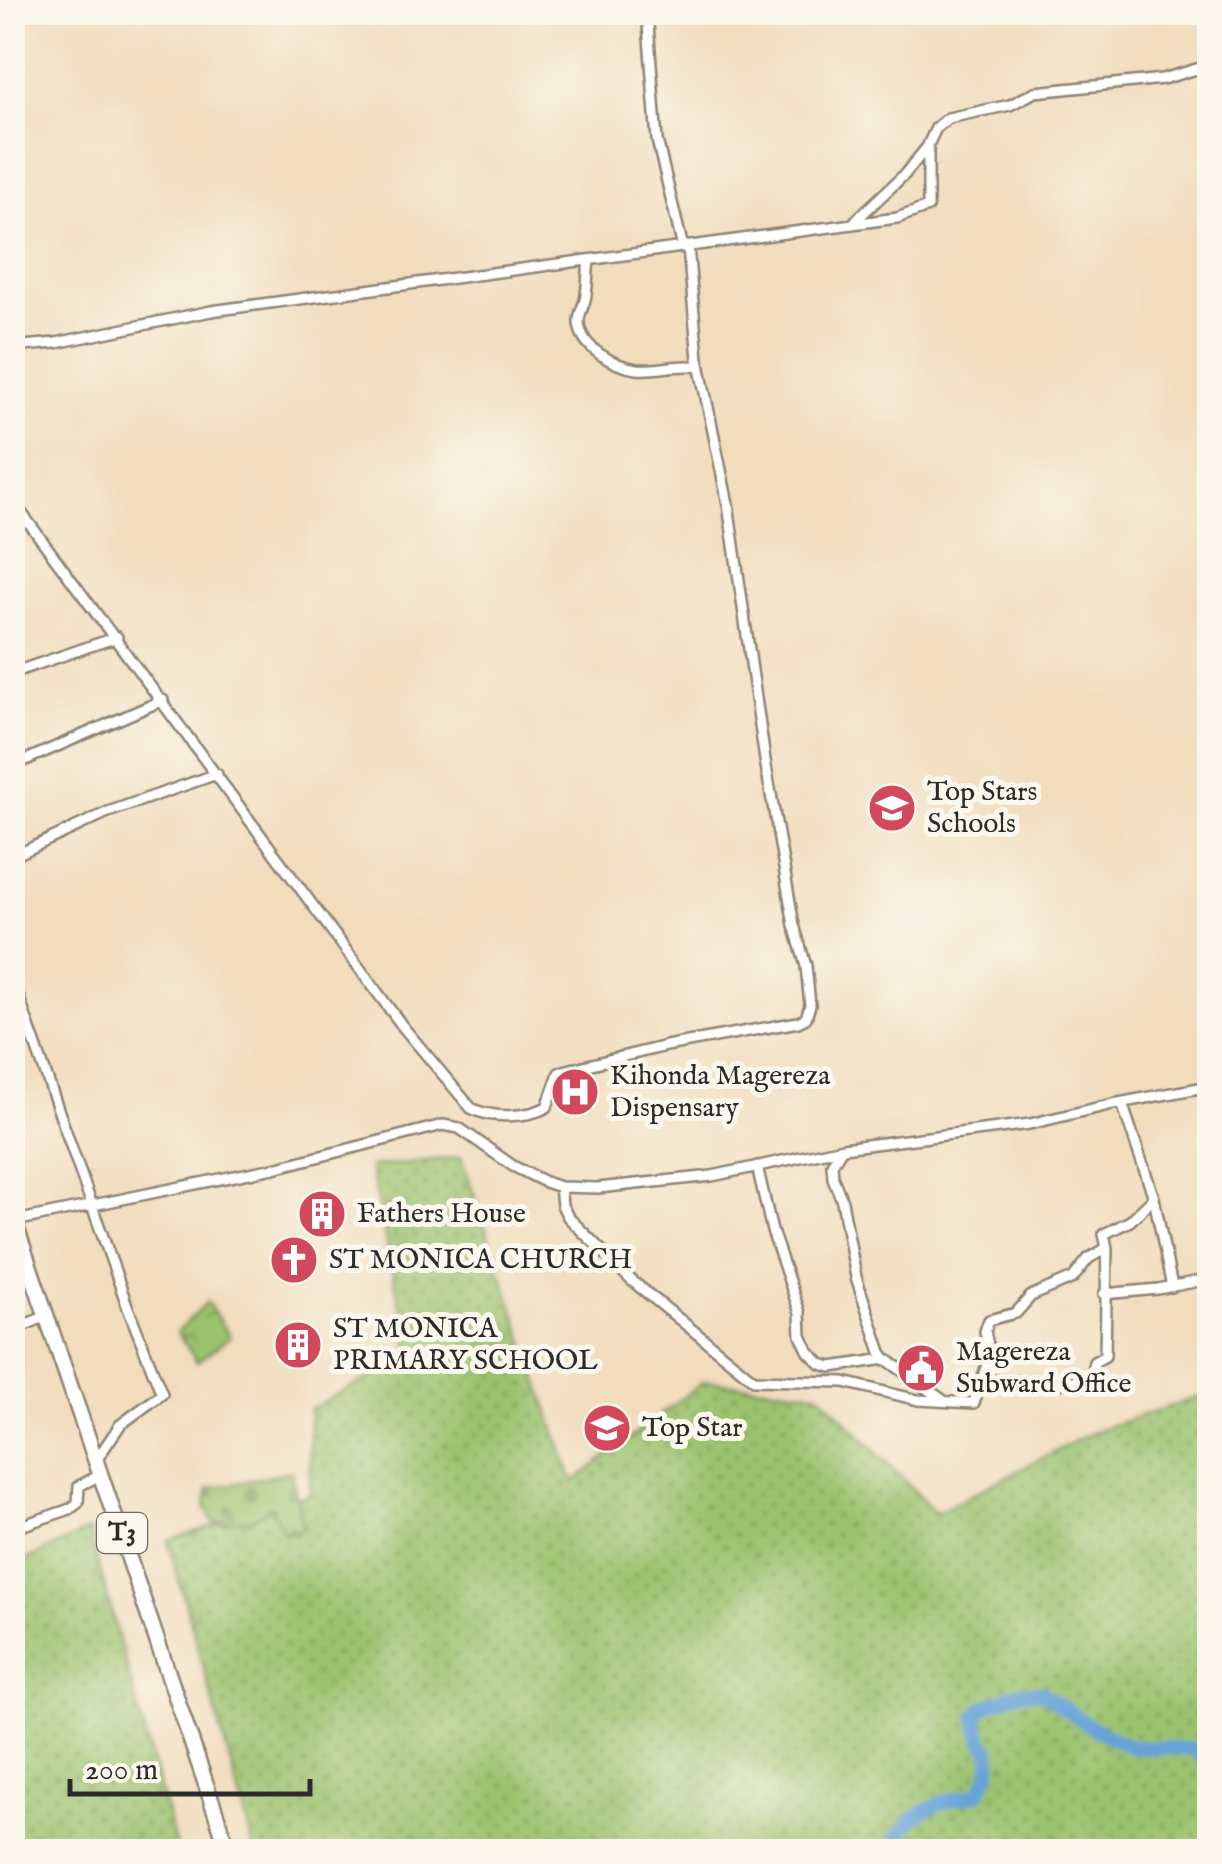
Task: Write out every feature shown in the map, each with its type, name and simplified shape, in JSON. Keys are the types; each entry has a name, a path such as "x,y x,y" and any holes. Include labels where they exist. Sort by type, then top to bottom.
{"highway":[{"name":"T3","path":"15,1228 229,1852"}],"street":[{"path":"12,500 17,514 116,637 426,1057 464,1101 484,1114 499,1116 545,1109 558,1074 563,1071 806,1018 810,1005 806,966 794,925 762,740 728,504 700,367 685,248 657,140 647,12"},
{"path":"853,223 906,174 936,128 948,118 1010,105 1034,92 1162,79 1210,66"},
{"path":"12,348 56,343 211,311 897,218 928,207 928,145"},
{"path":"589,261 586,296 578,318 592,348 610,360 637,369 675,364 700,367"},
{"path":"12,673 116,637"},
{"path":"12,766 163,700"},
{"path":"12,857 108,812 216,774"},
{"path":"12,978 162,1394 120,1425 99,1467 79,1486 78,1503 12,1529"},
{"path":"15,1228 95,1206 346,1152 443,1125 458,1128 512,1166 560,1186 598,1188 662,1182 842,1148 1030,1124 1210,1086"},
{"path":"1122,1103 1154,1198 1172,1286"},
{"path":"842,1148 832,1164 833,1178 842,1201 856,1277 881,1352 944,1401"},
{"path":"757,1166 772,1231 800,1313 800,1336 809,1352 831,1368 886,1359"},
{"path":"560,1186 568,1217 630,1280 754,1380 844,1382 918,1400 974,1403 990,1356 985,1331 989,1320 1016,1313 1031,1296 1073,1278 1089,1258 1107,1248"},
{"path":"982,1380 1064,1382 1091,1377 1093,1363 1106,1356 1106,1231 1130,1220 1154,1198"},
{"path":"1104,1294 1210,1279"},
{"path":"12,1330 47,1316"}],"green space":[{"path":"461,1157 573,1482 704,1381 818,1392 936,1513 1097,1430 1209,1394 1209,1851 255,1851 168,1541 310,1494 310,1409 411,1356 370,1167"},
{"path":"207,1302 230,1337 197,1362 177,1332"},
{"path":"291,1471 303,1529 284,1533 271,1507 251,1520 213,1522 205,1507 209,1489"},
{"path":"89,1530 177,1851 13,1851 13,1566"}],"waterway":[{"path":"891,1852 915,1817 950,1800 978,1794 991,1758 976,1715 984,1707 1020,1692 1041,1692 1091,1727 1131,1747 1194,1749 1210,1766"}],"place":[{"name":"Top Stars Schools","path":"892,808"},
{"name":"Kihonda Magereza Dispensary","path":"575,1092"},
{"name":"Fathers House","path":"322,1214"},
{"name":"ST MONICA CHURCH","path":"294,1260"},
{"name":"ST MONICA PRIMARY SCHOOL","path":"298,1345"},
{"name":"Magereza Subward Office","path":"921,1368"},
{"name":"Top Star","path":"607,1428"}]}
